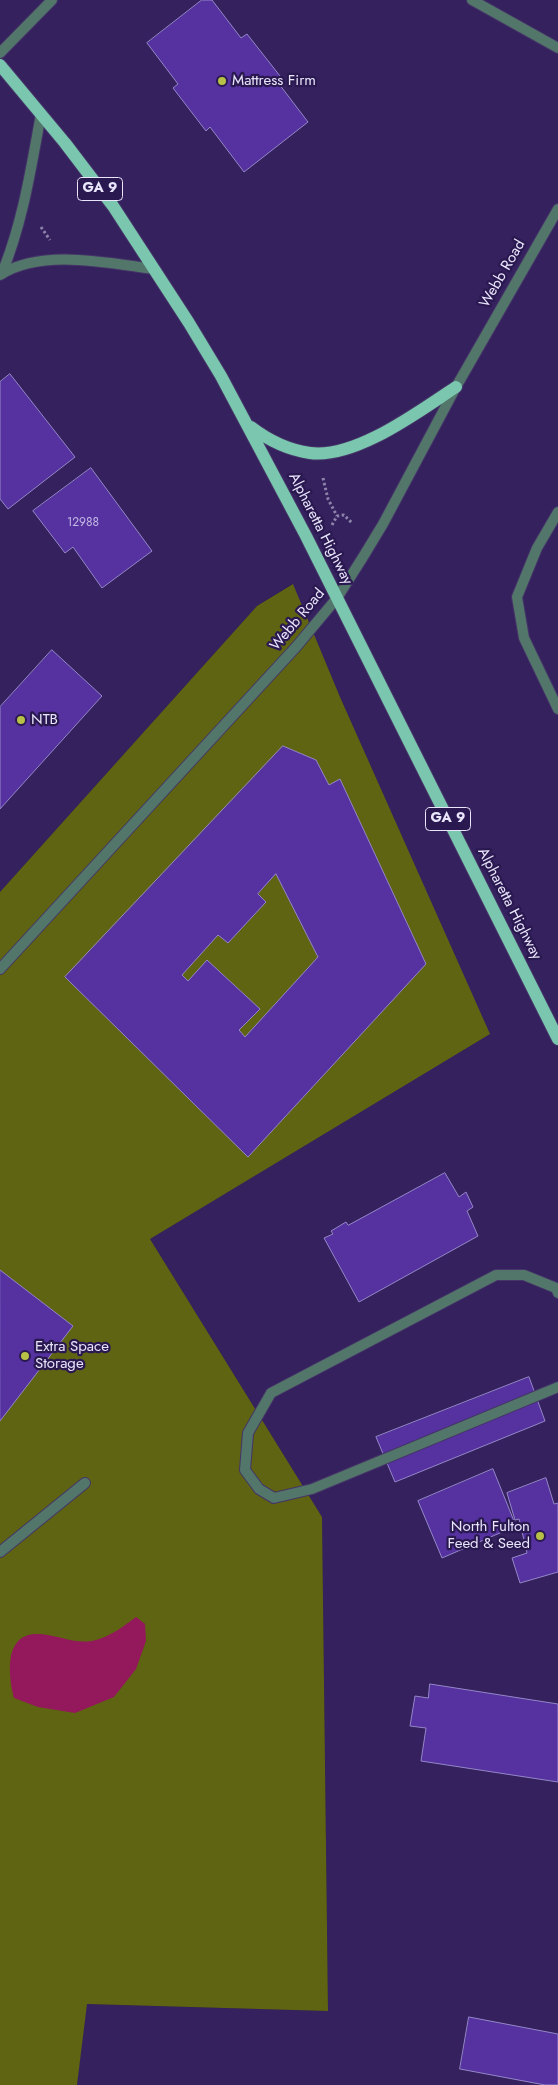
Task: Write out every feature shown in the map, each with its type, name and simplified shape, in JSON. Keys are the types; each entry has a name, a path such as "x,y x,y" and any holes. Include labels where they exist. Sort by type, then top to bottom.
{"main road":[{"name":"Alpharetta Highway","path":"0,65 113,206 189,323 248,425 558,1039"},
{"path":"248,425 264,437 287,447 311,453 334,452 359,444 385,432 456,387"}],"street":[{"path":"0,53 52,0"},
{"path":"472,0 557,48"},
{"path":"1,274 14,246 20,222 41,114"},
{"name":"Webb Road","path":"0,969 296,647 336,598 383,524 456,387 558,209"},
{"path":"1,274 32,262 63,258 154,269"},
{"path":"558,512 537,548 517,597 524,638 558,709"},
{"path":"558,1293 556,1288 524,1275 496,1275 271,1393 248,1433 246,1470 259,1489 274,1498 312,1489 558,1387"},
{"path":"0,1552 85,1483"}],"path":[{"path":"41,226 54,246"},
{"path":"323,478 328,499 337,516"},
{"path":"337,516 344,515 352,523"},
{"path":"332,525 337,516"}],"shaded area":[{"path":"0,0 558,0 558,2085 77,2085 86,2004 328,2011 322,1517 150,1239 489,1034 292,584 257,606 0,892"},
{"path":"293,584 340,697 490,1034 150,1239 322,1517 328,2011 87,2004 77,2085 0,2085 0,892 257,606"},
{"path":"136,1617 145,1624 146,1641 136,1669 114,1697 75,1713 38,1707 14,1698 10,1669 11,1659 13,1650 25,1636 43,1634 81,1641 96,1640 112,1633"}],"building":[{"path":"202,0 212,0 241,38 247,34 280,76 276,80 308,122 244,172 210,127 206,131 173,88 178,84 147,43"},
{"path":"10,374 75,457 8,509 0,499 0,382"},
{"path":"91,468 152,551 102,588 73,547 65,553 33,511"},
{"path":"52,650 102,696 0,809 0,707"},
{"path":"283,746 316,760 329,785 340,779 426,964 248,1157 65,977","holes":["276,874 318,957 245,1037 239,1030 260,1009 207,960 188,981 182,975 218,935 228,943 266,902 258,894"]},
{"path":"445,1173 459,1197 466,1192 473,1207 467,1211 478,1236 359,1302 324,1238 333,1234 331,1231 346,1222 348,1225"},
{"name":"Extra Space Storage","path":"0,1270 73,1326 0,1421"},
{"path":"529,1377 545,1421 395,1482 376,1437"},
{"path":"493,1469 516,1526 442,1558 418,1501"},
{"name":"North Fulton Feed & Seed","path":"546,1478 554,1504 558,1503 558,1572 520,1583 512,1558 527,1553 519,1519 515,1520 507,1493"},
{"path":"430,1684 558,1704 558,1782 421,1761 426,1728 410,1726 415,1696 428,1698"},
{"path":"469,2017 558,2034 558,2085 545,2085 460,2069"}],"place":[{"name":"Mattress Firm","path":"222,81"},
{"name":"NTB","path":"21,720"},
{"name":"Extra Space Storage","path":"25,1356"},
{"name":"North Fulton Feed & Seed","path":"540,1536"}]}
